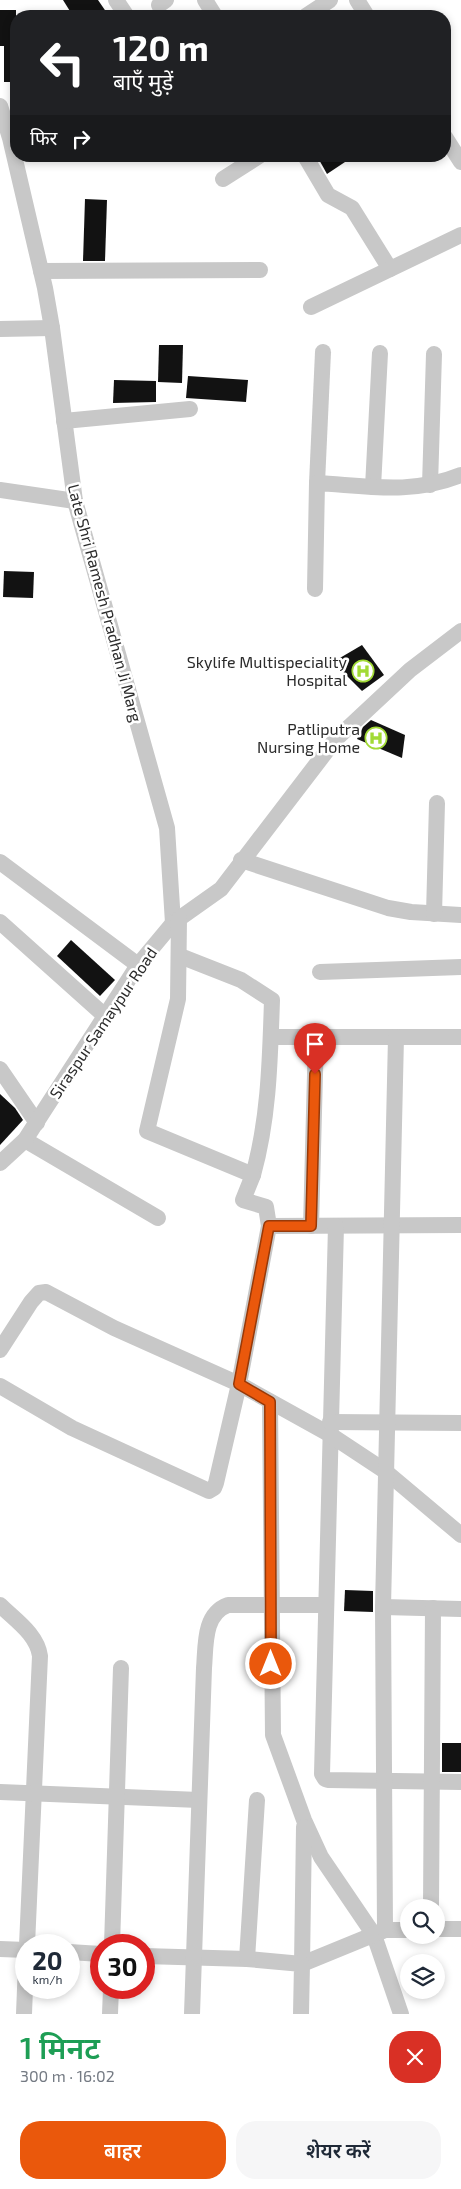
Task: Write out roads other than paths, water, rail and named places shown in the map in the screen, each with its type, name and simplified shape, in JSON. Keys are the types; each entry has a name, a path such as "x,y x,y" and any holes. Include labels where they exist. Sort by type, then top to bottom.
{"street":[{"path":"315,10 330,0"},
{"name":"Late Shri Ramesh Pradhan Ji Marg","path":"0,106 10,156"},
{"path":"452,143 461,162"},
{"name":"Late Shri Ramesh Pradhan Ji Marg","path":"11,162 41,271 52,328 75,501 166,828 180,956 178,999 147,1131 253,1175"},
{"path":"223,179 250,162"},
{"path":"309,162 328,195 352,208 390,269"},
{"path":"311,307 461,235"},
{"path":"41,271 260,270"},
{"path":"0,329 52,328"},
{"path":"316,589 317,483 323,352"},
{"path":"373,488 380,353"},
{"path":"430,485 434,354"},
{"path":"64,421 190,409"},
{"path":"317,483 373,488 410,488 430,485 461,475"},
{"path":"0,490 75,501"},
{"name":"Siraspur Samaypur Road","path":"0,1163 25,1140 138,965 176,921 221,889 241,860 335,740 410,670 461,631"},
{"path":"434,914 437,802"},
{"path":"241,860 388,908 434,914 461,915"},
{"path":"0,862 138,965"},
{"path":"0,922 105,1016"},
{"path":"0,1386 72,1428 209,1491 214,1488 239,1384 269,1226 266,1207 243,1200 260,1152 268,1094 272,1000 241,980 180,956"},
{"path":"320,972 461,967"},
{"path":"311,1226 316,1036"},
{"path":"271,1037 461,1037"},
{"path":"396,1037 382,1607 383,1782 380,1933 401,2014"},
{"path":"0,1069 37,1123"},
{"path":"25,1140 158,1218"},
{"path":"269,1226 461,1225"},
{"path":"336,1226 322,1777 328,1780 383,1782 461,1782"},
{"path":"0,1350 38,1293 46,1292 114,1328 239,1384 270,1402 330,1428 461,1535"},
{"path":"270,1402 273,1735 304,1820 320,1856 380,1933"},
{"path":"330,1428 387,1423 461,1423"},
{"path":"0,1605 34,1639 39,1646 40,1656 28,1934"},
{"path":"192,2014 204,1668 207,1635 212,1616 219,1608 228,1605 325,1605"},
{"path":"382,1607 461,1609"},
{"path":"431,1899 433,1608"},
{"path":"112,1934 120,1668"},
{"path":"0,1792 200,1800"},
{"path":"247,1959 257,1800"},
{"path":"301,2014 304,1820"},
{"path":"445,1929 461,1929"},
{"path":"155,1956 247,1959 302,1964 380,1933 400,1931"},
{"path":"0,1949 15,1950"},
{"path":"24,2014 25,1999"},
{"path":"110,2014 111,1999"}],"place":[{"name":"Skylife Multispeciality Hospital","path":"363,671"},
{"name":"Patliputra Nursing Home","path":"376,738"}]}
